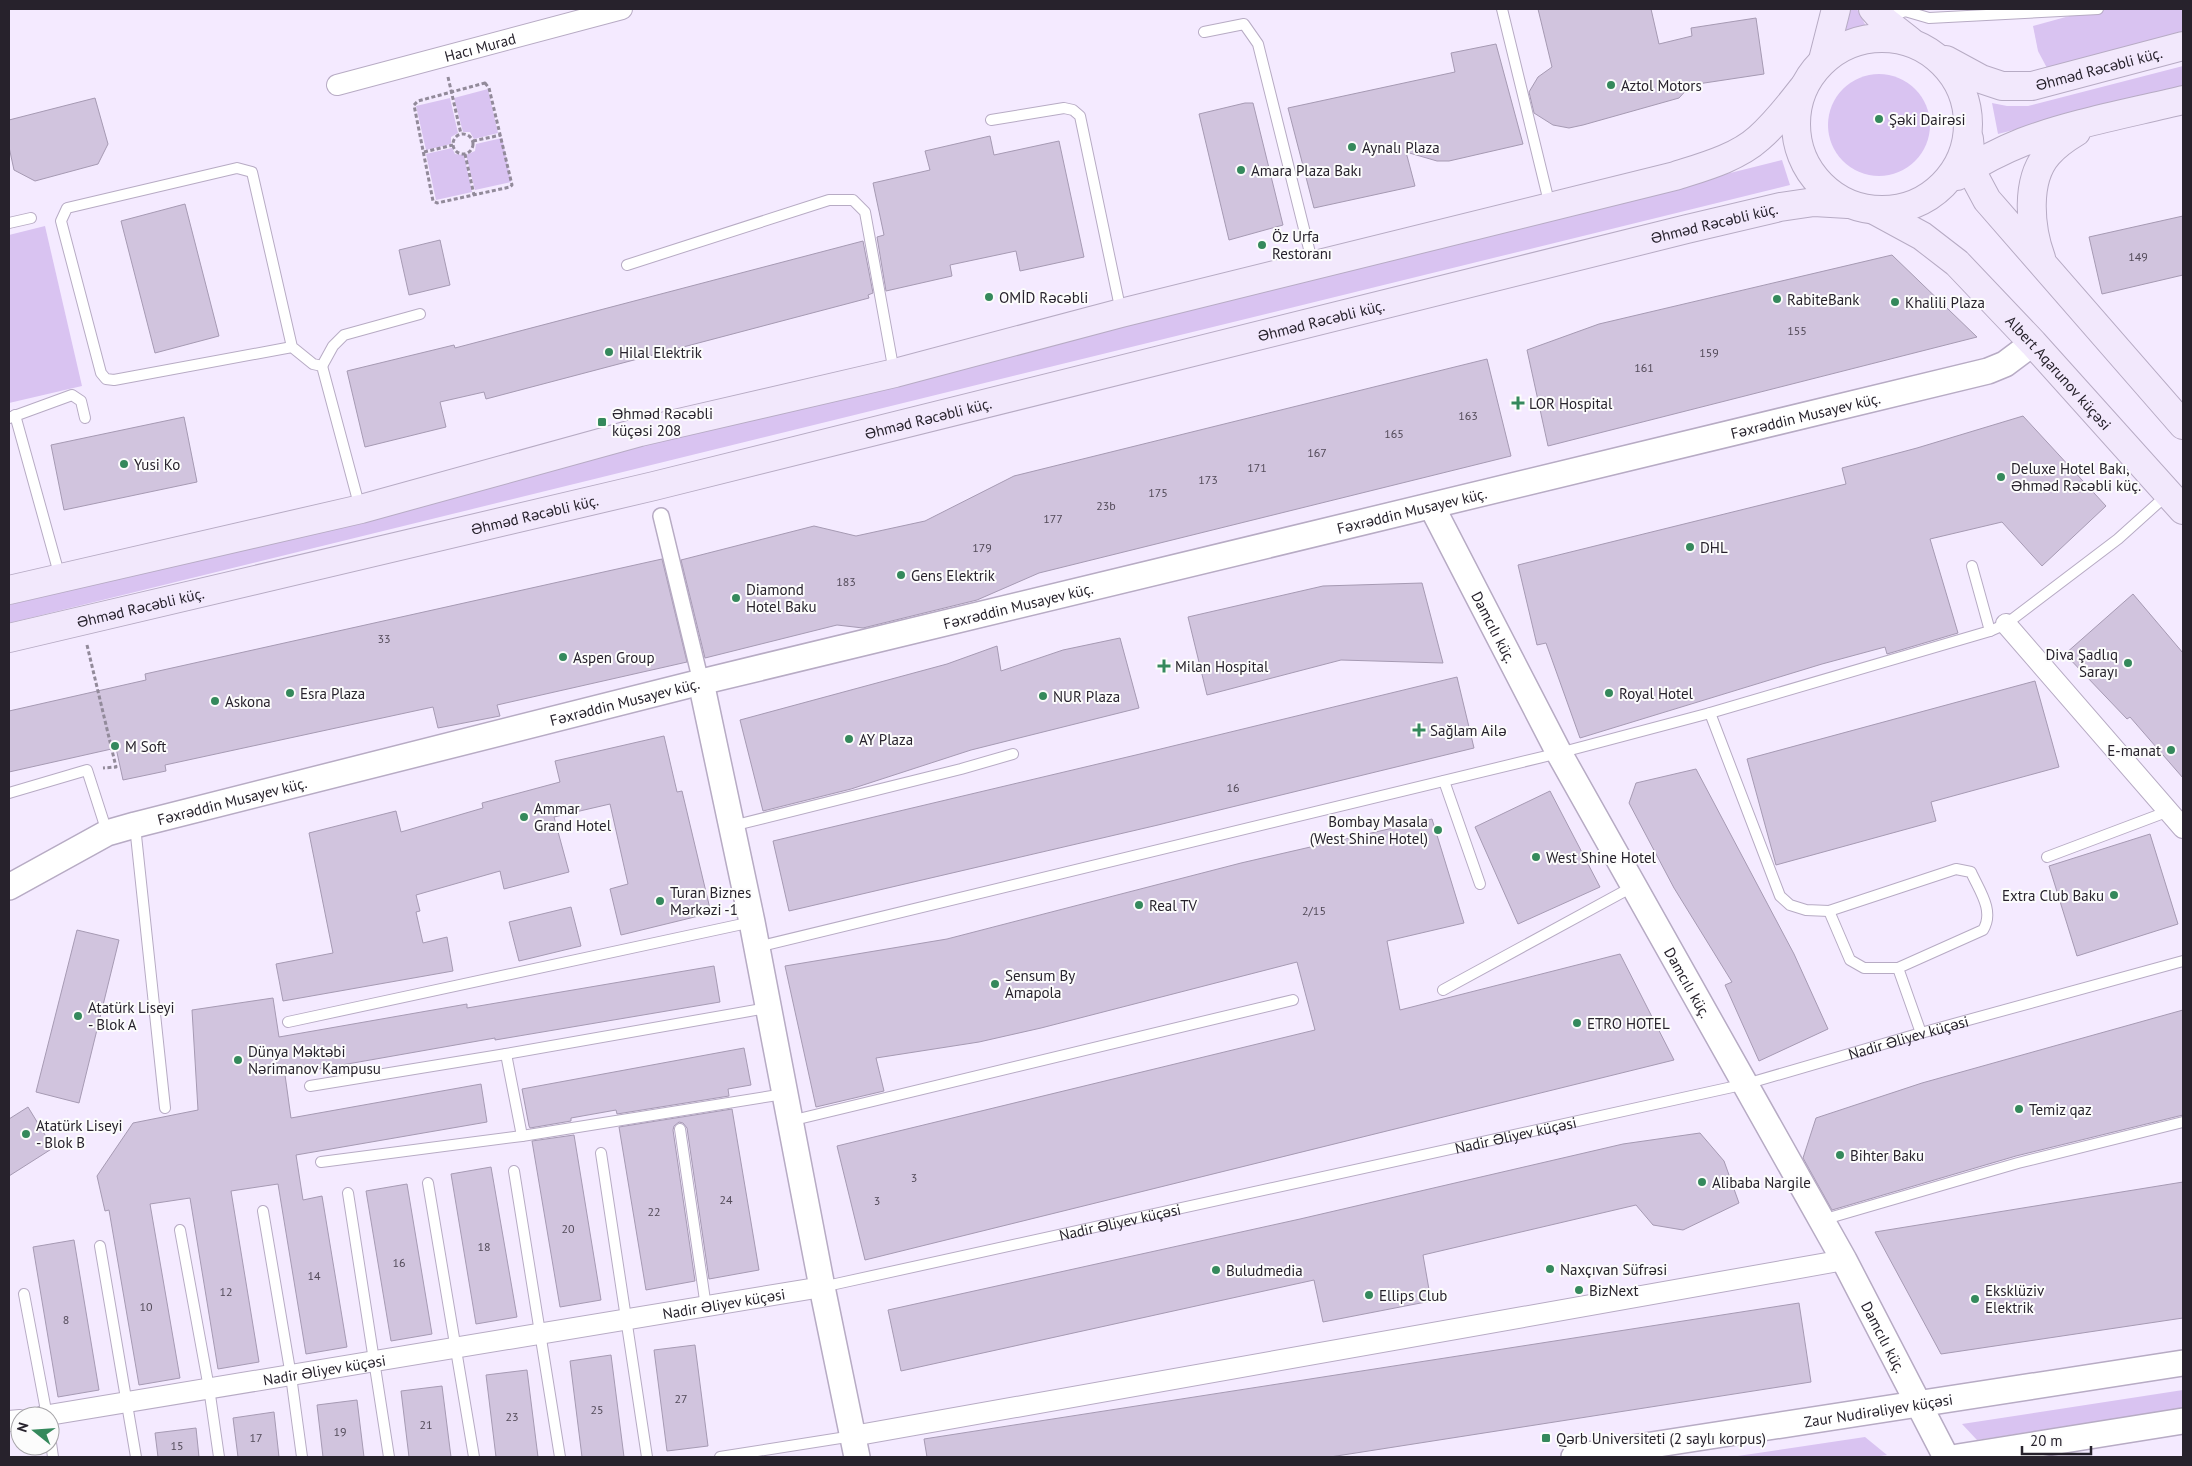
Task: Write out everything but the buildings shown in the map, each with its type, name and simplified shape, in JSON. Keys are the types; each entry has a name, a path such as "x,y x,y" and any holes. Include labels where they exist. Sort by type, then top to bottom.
{"main road":[{"path":"1823,60 1836,9"},
{"path":"1878,14 1948,68 1961,87 1967,109 1970,168 1975,181 1987,200 2183,425"},
{"path":"9,590 360,509 640,432 895,373 1121,313 1675,176 1732,155 1758,140 1780,118 1823,60 1842,47 1864,39 1887,37 1921,47"},
{"name":"Əhməd Rəcəbli küç.","path":"1921,47 1981,79 2002,86 2032,86 2183,46"},
{"path":"1803,88 1797,110 1796,134 1801,156 1812,176 1828,192 1848,204 1876,211 1901,208 1925,199 1945,183 1970,168 1999,152 2025,141 2183,100"},
{"path":"2044,267 2032,225 2032,193 2038,172 2047,154 2065,138 2090,123"},
{"path":"1945,183 1961,159 1968,132"},
{"name":"Əhməd Rəcəbli küç.","path":"9,638 654,486 1696,226 1780,207 1814,202 1848,204"},
{"name":"Albert Aqarunov küçəsi","path":"1876,211 1922,236 1957,263 2033,343 2176,502"}],"street":[{"name":"Hacı Murad","path":"337,85 622,9"},
{"name":"Fəxrəddin Musayev küç.","path":"9,887 107,833 701,682 1988,371 2005,364 2033,343"},
{"name":"Damcılı küç.","path":"1432,506 1559,753 1844,1260 1946,1457"},
{"path":"662,516 701,682 752,922 789,1122 855,1446 1844,1260"},
{"path":"1998,627 2183,828"},
{"name":"Nadir Əliyev küçəsi","path":"60,1414 374,1362 457,1346 539,1336 822,1287"},
{"name":"Zaur Nudirəliyev küçəsi","path":"1574,1457 2183,1363"},
{"path":"1958,1457 2183,1421"}],"lane":[{"path":"1502,9 1550,206"},
{"path":"1878,14 1910,11 1929,18 2098,9"},
{"path":"1204,32 1244,24 1258,44 1313,266"},
{"path":"991,120 1064,108 1073,110 1080,116 1121,313"},
{"path":"292,347 114,380 106,379 101,373 61,221 63,213 67,208 237,168 252,172 292,347 313,364 322,366"},
{"path":"627,265 829,200 853,200 866,212 895,373"},
{"path":"9,223 31,218"},
{"path":"360,509 322,366 333,346 344,335 420,314"},
{"path":"60,578 12,417 72,395 81,401 85,418"},
{"path":"756,947 1559,753 1710,712 1998,627 2118,539 2176,502"},
{"path":"1972,566 1998,627"},
{"path":"1710,712 1780,896 1790,905 1829,911 1956,869 1971,872 1989,911 1988,922 1983,930 1898,968 1864,968 1850,960 1829,911"},
{"path":"732,826 961,769 1013,754"},
{"path":"9,793 88,770 107,833"},
{"path":"1444,781 1480,884"},
{"path":"2047,857 2169,811"},
{"path":"135,826 165,1108"},
{"path":"1443,990 1634,886"},
{"path":"288,1022 752,922"},
{"name":"Nadir Əliyev küçəsi","path":"822,1287 1746,1084 1921,1033 2183,962"},
{"path":"1898,968 1921,1033"},
{"path":"789,1122 1293,1000"},
{"path":"310,1086 767,1008"},
{"path":"506,1054 522,1136"},
{"path":"322,1162 522,1136 784,1094"},
{"path":"1822,1220 2018,1164 2183,1122"},
{"path":"680,1129 706,1307"},
{"path":"601,1153 647,1457"},
{"path":"514,1171 539,1336 560,1457"},
{"path":"428,1183 457,1346 474,1457"},
{"path":"348,1193 390,1457"},
{"path":"263,1211 291,1376 302,1457"},
{"path":"180,1230 209,1388 219,1457"},
{"path":"100,1246 136,1457"},
{"path":"24,1294 45,1406"},
{"path":"720,1457 855,1446"}],"path":[{"path":"444,56 450,92 461,134"},
{"path":"485,83 488,86 501,135 512,185 474,195 435,202 414,105 415,102 485,83"},
{"path":"461,134 468,135 473,142 472,150 465,154 457,152 453,146 454,140 461,134"},
{"path":"473,142 501,135"},
{"path":"424,152 453,146"},
{"path":"465,154 474,195"},
{"path":"82,620 116,767 88,770"}],"shaded area":[{"path":"1845,9 1857,9 1868,30 1844,36"},
{"path":"2095,9 2183,9 2183,31 2047,68 2038,51 2033,26"},
{"path":"2183,66 2183,86 1998,134 1992,103 2007,106 2028,106"},
{"name":"Şəki Dairəsi","path":"1879,74 1898,78 1915,89 1926,106 1930,125 1926,144 1915,161 1898,172 1879,176 1860,172 1843,161 1832,144 1828,125 1832,106 1843,89 1860,78"},
{"path":"488,89 498,133 474,139 470,132 463,132 454,98"},
{"path":"450,98 458,133 451,137 451,144 426,150 416,106"},
{"path":"502,138 511,182 475,190 466,155 475,151 476,144"},
{"path":"452,148 455,154 464,155 472,192 436,200 426,154"},
{"path":"1782,160 1790,185 9,623 9,605"},
{"path":"45,226 82,386 9,403 9,235"},
{"path":"2183,1390 2183,1408 1977,1440 1962,1424"},
{"path":"1865,1437 1887,1455 1873,1457 1731,1457"}],"place":[{"name":"Aztol Motors","path":"1611,85"},
{"name":"Şəki Dairəsi","path":"1879,119"},
{"name":"Aynalı Plaza","path":"1352,147"},
{"name":"Amara Plaza Bakı","path":"1241,170"},
{"name":"Öz Urfa Restoranı","path":"1262,245"},
{"name":"OMİD Rəcəbli","path":"989,297"},
{"name":"RabiteBank","path":"1777,299"},
{"name":"Khalili Plaza","path":"1895,302"},
{"name":"Hilal Elektrik","path":"609,352"},
{"name":"LOR Hospital","path":"1518,403"},
{"name":"Əhməd Rəcəbli küçəsi 208","path":"602,422"},
{"name":"Yusi Ko","path":"124,464"},
{"name":"Deluxe Hotel Bakı, Əhməd Rəcəbli küç.","path":"2001,477"},
{"name":"DHL","path":"1690,547"},
{"name":"Gens Elektrik","path":"901,575"},
{"name":"Diamond Hotel Baku","path":"736,598"},
{"name":"Aspen Group","path":"563,657"},
{"name":"Diva Şadlıq Sarayı","path":"2128,663"},
{"name":"Milan Hospital","path":"1164,666"},
{"name":"Esra Plaza","path":"290,693"},
{"name":"Royal Hotel","path":"1609,693"},
{"name":"NUR Plaza","path":"1043,696"},
{"name":"Askona","path":"215,701"},
{"name":"Sağlam Ailə","path":"1419,730"},
{"name":"AY Plaza","path":"849,739"},
{"name":"M Soft","path":"115,746"},
{"name":"E-manat","path":"2171,750"},
{"name":"Ammar Grand Hotel","path":"524,817"},
{"name":"Bombay Masala (West Shine Hotel)","path":"1438,830"},
{"name":"West Shine Hotel","path":"1536,857"},
{"name":"Extra Club Baku","path":"2114,895"},
{"name":"Turan Biznes Mərkəzi -1","path":"660,901"},
{"name":"Real TV","path":"1139,905"},
{"name":"Sensum By Amapola","path":"995,984"},
{"name":"Atatürk Liseyi - Blok A","path":"78,1016"},
{"name":"ETRO HOTEL","path":"1577,1023"},
{"name":"Dünya Məktəbi Nərimanov Kampusu","path":"238,1060"},
{"name":"Temiz qaz","path":"2019,1109"},
{"name":"Atatürk Liseyi - Blok B","path":"26,1134"},
{"name":"Bihter Baku","path":"1840,1155"},
{"name":"Alibaba Nargile","path":"1702,1182"},
{"name":"Naxçıvan Süfrəsi","path":"1550,1269"},
{"name":"Buludmedia","path":"1216,1270"},
{"name":"BizNext","path":"1579,1290"},
{"name":"Ellips Club","path":"1369,1295"},
{"name":"Eksklüziv Elektrik","path":"1975,1299"},
{"name":"Qərb Universiteti (2 saylı korpus)","path":"1546,1438"}]}
